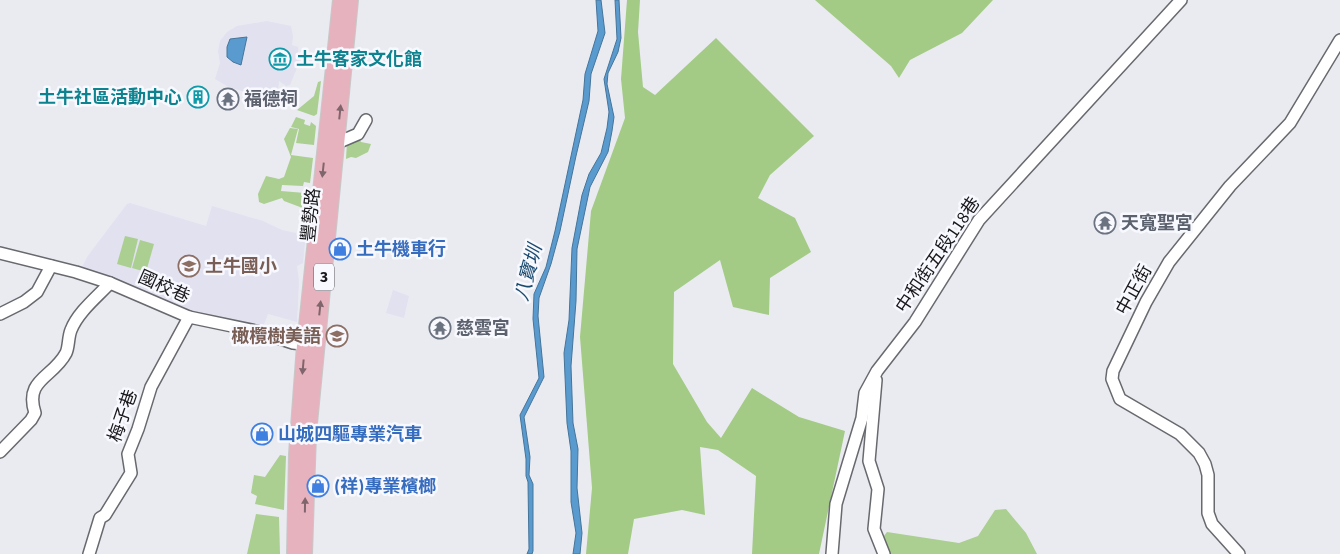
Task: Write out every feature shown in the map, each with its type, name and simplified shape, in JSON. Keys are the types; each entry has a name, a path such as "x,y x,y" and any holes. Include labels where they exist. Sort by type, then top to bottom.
{"main road":[{"name":"豐勢路","path":"294,554 296,454 322,238 340,0"},
{"name":"豐勢路","path":"322,238 337,144 352,0"},
{"name":"豐勢路","path":"305,554 310,345"}],"street":[{"name":"中和街五段118巷","path":"832,554 836,504 862,418 865,393 877,371 915,322 979,220 1181,0"},
{"name":"中正街","path":"1239,554 1212,524 1208,513 1208,475 1199,453 1180,434 1120,399 1112,379 1113,370 1146,302 1170,262 1230,186 1290,123 1340,40"},
{"path":"337,144 358,134 366,120"},
{"name":"國校巷","path":"0,254 110,283 189,317 256,331 293,343 310,345"},
{"path":"0,314 24,302 38,292 51,266"},
{"path":"0,452 35,413 31,402 34,388 66,353 71,330 83,312 110,283"},
{"name":"梅子巷","path":"89,554 100,518 105,515 131,473 128,454 151,387 189,317"},
{"path":"877,371 869,462 878,489 874,529 884,554"}],"shaded area":[{"path":"267,21 291,26 292,45 298,47 299,63 290,85 286,86 279,81 278,91 273,102 227,86 215,79 220,63 218,51 220,41 227,32 237,26"},
{"name":"土牛國小","path":"130,203 206,226 212,206 296,233 305,242 303,263 297,266 299,281 297,322 268,314 263,327 260,329 189,314 80,271 87,257 127,204"},
{"path":"393,290 409,296 404,318 386,313"}],"green space":[{"path":"627,0 640,0 638,32 643,87 655,95 716,38 814,136 770,175 758,198 795,218 811,252 770,278 769,315 733,307 720,260 674,292 673,364 707,422 721,438 752,388 799,417 845,431 819,554 752,554 756,476 718,450 700,447 705,515 682,510 634,519 628,554 586,554 592,488 580,337 591,211 625,118 621,79"},
{"path":"815,0 993,0 962,33 910,60 899,78 891,66"},
{"path":"321,81 317,114 314,116 297,110 314,96 318,82"},
{"path":"296,117 305,120 304,124 310,126 311,122 316,126 314,145 296,143 299,129 291,127"},
{"path":"290,128 298,129 291,155 313,158 310,183 304,182 303,186 282,185 281,191 305,193 304,201 308,202 308,210 284,201 282,198 264,204 259,202 258,194 266,176 279,179 284,177 291,157 284,139"},
{"path":"358,137 361,142 371,144 368,152 356,158 346,159 347,142"},
{"path":"125,236 138,239 131,268 117,264"},
{"path":"140,240 154,244 146,272 132,268"},
{"path":"280,455 286,456 284,510 255,504 257,496 251,493 254,475 265,477"},
{"path":"1006,509 1026,533 1037,554 878,554 876,546 887,532 959,543 978,536 995,510"},
{"path":"256,514 279,517 280,554 247,554"}],"water":[{"name":"八寶圳","path":"596,0 601,0 605,33 591,74 589,101 560,231 539,298 538,316 544,377 524,417 530,457 529,475 533,484 533,551 532,554 527,554 529,549 528,482 520,415 539,378 533,319 534,294 546,267 555,231 583,100 585,74 598,31"},
{"name":"八寶圳","path":"615,0 619,0 621,38 618,52 608,73 607,84 614,117 612,131 608,152 590,187 577,249 576,301 571,366 573,423 578,449 577,488 582,533 580,554 573,554 576,533 571,502 571,451 567,423 564,353 569,320 572,248 582,195 589,174 601,153 607,128 609,112 604,79 617,39"},
{"path":"247,37 241,65 233,62 227,57 227,47 230,39"}],"place":[{"name":"土牛客家文化館","path":"280,59"},
{"name":"土牛社區活動中心","path":"198,97"},
{"name":"福德祠","path":"228,99"},
{"name":"天寬聖宮","path":"1105,223"},
{"name":"土牛機車行","path":"340,249"},
{"name":"土牛國小","path":"189,266"},
{"name":"慈雲宮","path":"440,328"},
{"name":"橄欖樹美語","path":"337,336"},
{"name":"山城四驅專業汽車","path":"262,434"},
{"name":"(祥)專業檳榔","path":"318,486"}]}
